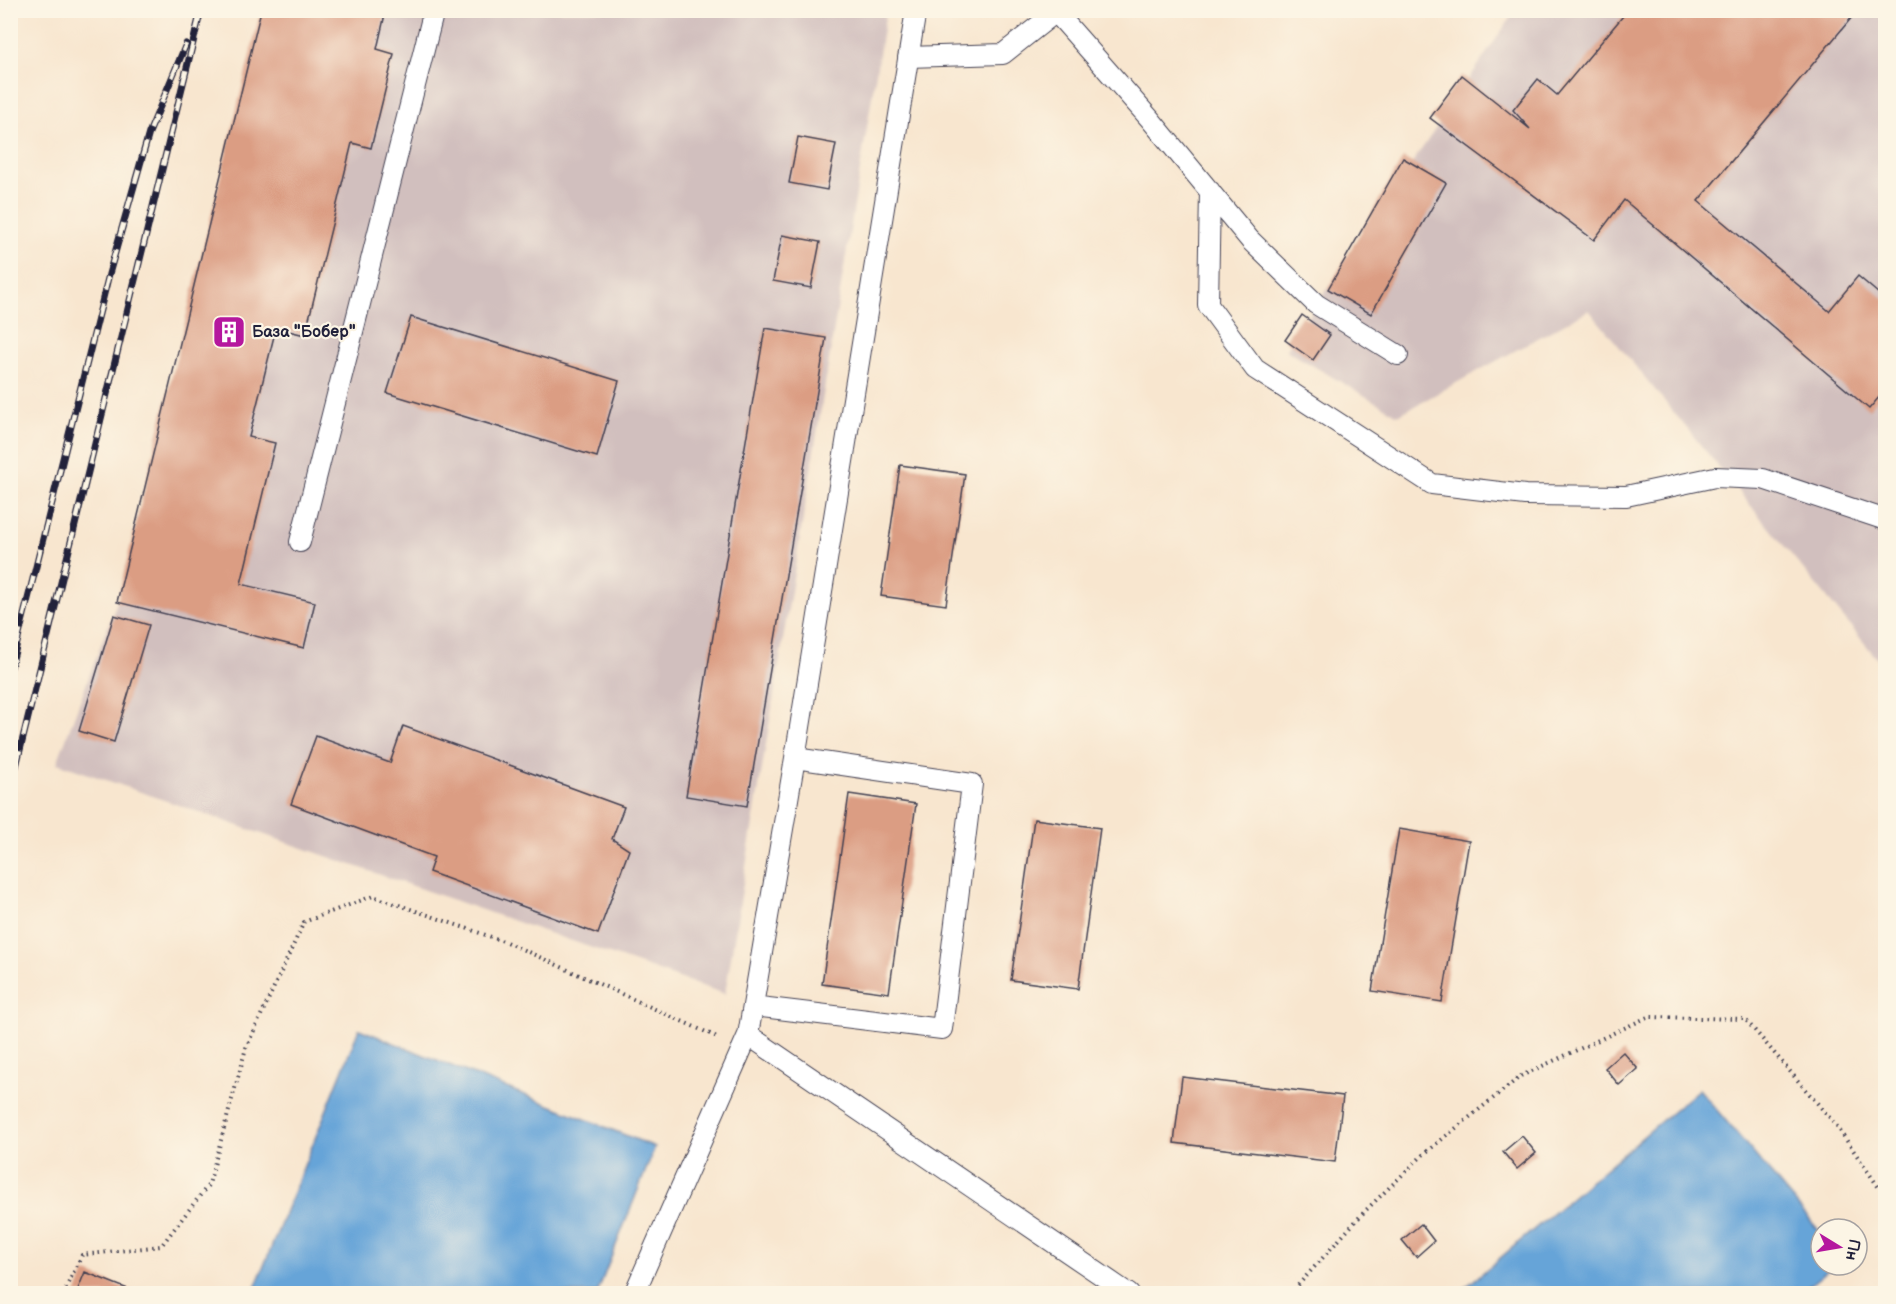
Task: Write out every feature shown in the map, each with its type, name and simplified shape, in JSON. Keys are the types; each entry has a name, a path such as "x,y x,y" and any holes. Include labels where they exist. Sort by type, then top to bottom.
{"lane":[{"path":"300,542 434,10"},
{"path":"634,1293 745,1042 753,1006 916,10"},
{"path":"909,57 1003,54 1055,11 1150,119 1250,240 1316,304 1398,355"},
{"path":"1210,191 1208,305 1255,369 1432,484 1525,495 1626,496 1715,477 1763,478 1886,520"},
{"path":"753,1006 942,1029 972,784 795,759"},
{"path":"745,1042 1129,1293"}],"path":[{"path":"63,1293 82,1255 161,1246 209,1184 246,1048 304,922 373,896 506,942 745,1042"},
{"path":"1290,1293 1365,1211 1425,1153 1521,1076 1648,1017 1745,1019 1836,1125 1886,1198"}],"shaded area":[{"path":"261,11 886,11 725,994 57,763 117,602"},
{"path":"1515,11 1885,11 1885,668 1589,310 1398,415 1286,350"}],"water":[{"path":"359,1029 655,1147 597,1293 253,1293"},
{"path":"1699,1089 1809,1219 1809,1277 1819,1277 1800,1293 1459,1293"}],"building":[{"name":"База \"Бобер\"","path":"261,10 386,10 377,49 394,54 371,148 352,143 305,335 276,328 249,437 275,443 241,584 315,602 304,648 117,602"},
{"path":"1628,10 1858,10 1698,201 1829,311 1858,276 1886,300 1886,389 1869,409 1624,200 1594,240 1430,118 1462,75 1530,129 1513,110 1538,79 1557,95"},
{"path":"798,137 836,144 827,190 789,183"},
{"path":"1403,158 1446,183 1371,314 1328,289"},
{"path":"782,235 820,242 811,288 773,281"},
{"path":"1302,315 1330,335 1313,360 1285,340"},
{"path":"411,317 619,381 597,457 387,393"},
{"path":"765,328 826,338 747,806 686,796"},
{"path":"900,465 965,474 946,605 881,596"},
{"path":"114,615 149,625 114,742 79,731"},
{"path":"403,726 624,807 612,839 629,850 598,934 429,872 434,857 291,804 316,736 390,763"},
{"path":"849,794 916,804 889,993 822,984"},
{"path":"1034,819 1100,828 1078,989 1011,980"},
{"path":"1399,829 1469,841 1442,1002 1372,991"},
{"path":"1623,1052 1638,1069 1619,1085 1605,1068"},
{"path":"1182,1077 1343,1096 1335,1162 1174,1143"},
{"path":"1522,1136 1536,1153 1517,1169 1503,1152"},
{"path":"1421,1224 1434,1241 1416,1257 1402,1240"},
{"path":"85,1272 138,1293 138,1294 76,1294"}],"railway":[{"path":"10,791 201,10"},
{"path":"10,671 109,274 149,133 186,44"}],"place":[{"name":"База \"Бобер\"","path":"229,332"}]}
